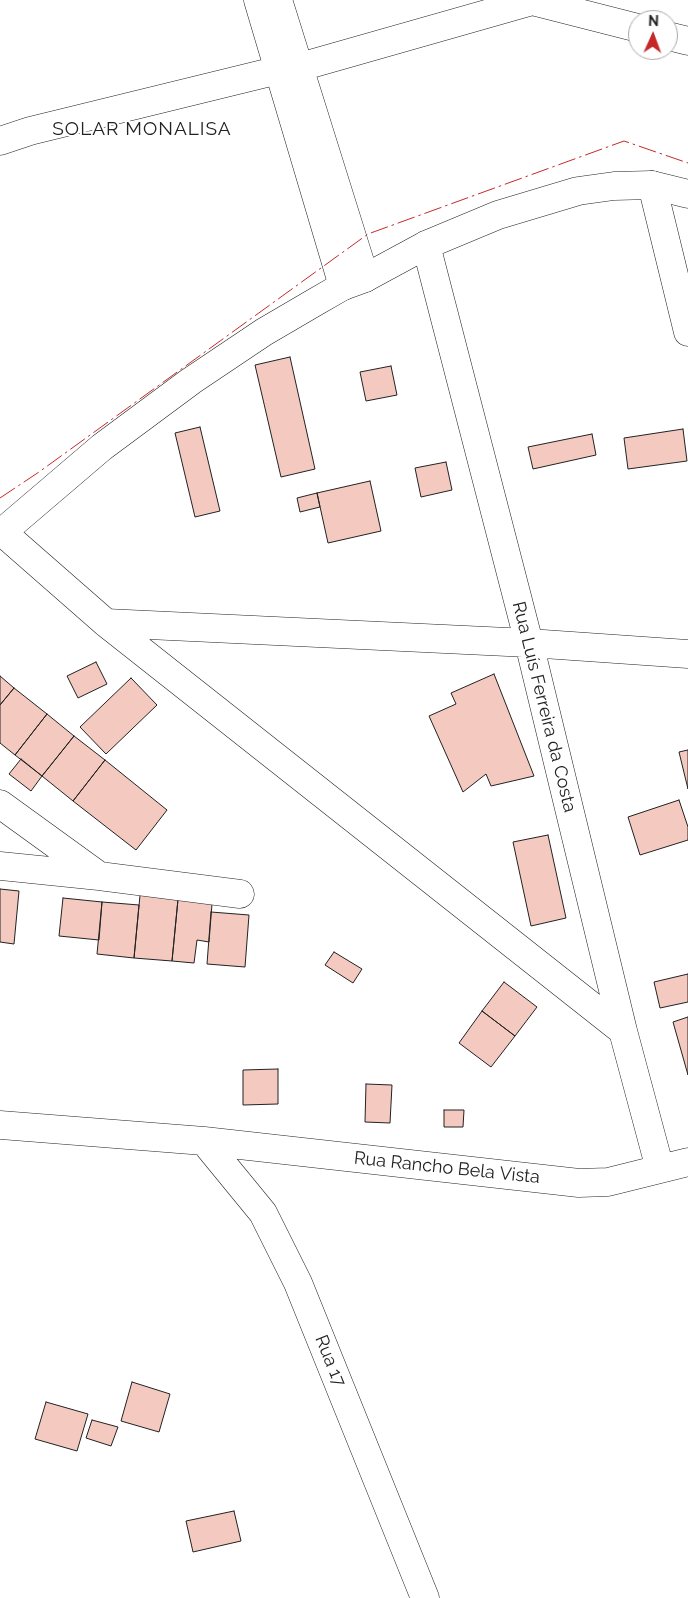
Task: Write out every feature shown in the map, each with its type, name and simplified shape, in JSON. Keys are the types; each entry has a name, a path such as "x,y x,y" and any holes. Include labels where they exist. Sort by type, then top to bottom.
{"street":[{"path":"258,0 289,69 354,282"},
{"path":"278,0 289,69"},
{"path":"0,141 30,131 289,69 533,0 628,25"},
{"path":"652,185 688,332"},
{"path":"624,1031 106,623 1,533 102,447 191,381 264,332 426,245 498,215 578,191 614,186 652,185 688,194"},
{"name":"Rua Luís Ferreira da Costa","path":"426,245 529,643 660,1170"},
{"path":"106,623 529,643 688,654"},
{"path":"0,804 99,876"},
{"path":"0,866 99,876 240,894"},
{"name":"Rua Rancho Bela Vista","path":"0,1125 204,1141 579,1183 608,1182 688,1162"},
{"name":"Rua 17","path":"204,1141 263,1213 298,1283 425,1598"}],"building":[{"path":"290,357 315,469 281,477 255,365"},
{"path":"391,366 397,395 366,401 360,372"},
{"path":"200,427 220,511 195,517 175,433"},
{"path":"683,429 687,461 628,469 624,438"},
{"path":"592,434 596,455 533,469 528,447"},
{"path":"446,462 452,490 421,497 415,468"},
{"path":"370,481 381,531 328,543 317,493"},
{"path":"317,493 320,507 300,512 297,498"},
{"path":"96,662 107,684 78,698 67,676"},
{"path":"494,674 534,776 491,786 486,774 463,792 429,716 456,704 451,693"},
{"path":"0,676 14,688 0,705"},
{"path":"131,678 157,705 106,754 80,727"},
{"path":"14,688 47,714 15,755 0,743 0,705"},
{"path":"47,714 74,736 42,776 15,755"},
{"path":"74,736 105,760 73,801 42,776"},
{"path":"688,750 688,789 679,752"},
{"path":"21,759 42,776 31,791 9,774"},
{"path":"105,760 167,810 136,850 73,801"},
{"path":"679,800 688,827 688,840 640,855 628,817"},
{"path":"548,835 566,918 531,926 513,842"},
{"path":"141,885 179,889 172,961 134,958"},
{"path":"0,889 19,891 14,944 0,942"},
{"path":"179,889 213,891 209,942 197,940 194,963 172,961"},
{"path":"63,898 102,902 99,940 59,936"},
{"path":"102,902 139,905 134,958 97,954"},
{"path":"211,912 249,915 245,967 207,964"},
{"path":"334,952 362,969 353,983 325,965"},
{"path":"688,974 688,1002 660,1008 654,982"},
{"path":"504,982 537,1007 515,1036 482,1011"},
{"path":"482,1011 515,1036 491,1067 459,1043"},
{"path":"688,1017 688,1075 673,1022"},
{"path":"278,1069 278,1104 243,1105 243,1070"},
{"path":"366,1084 392,1085 390,1123 365,1122"},
{"path":"444,1110 464,1110 463,1127 444,1127"},
{"path":"132,1382 170,1394 159,1432 121,1421"},
{"path":"46,1402 88,1414 77,1451 35,1439"},
{"path":"92,1420 118,1427 111,1446 86,1438"},
{"path":"234,1511 241,1541 193,1552 186,1521"}],"power":[{"path":"0,498 39,472 368,234 624,141 688,163"}],"district":[{"name":"SOLAR MONALISA","path":"142,129"}]}
